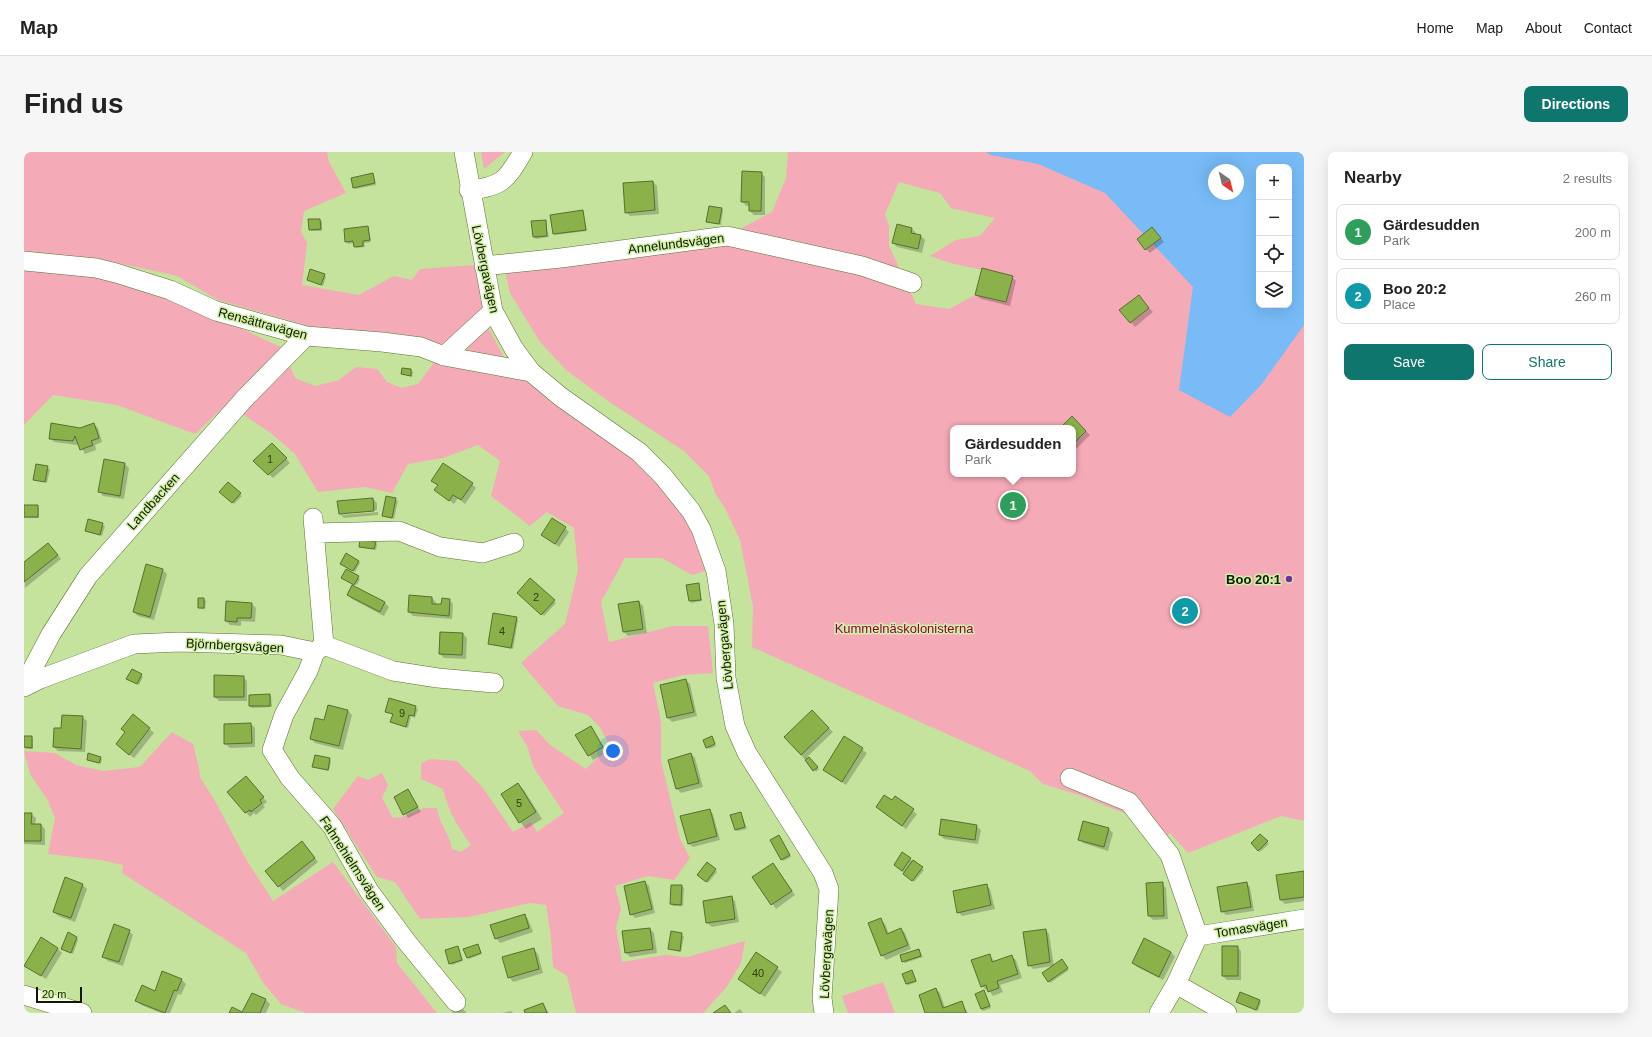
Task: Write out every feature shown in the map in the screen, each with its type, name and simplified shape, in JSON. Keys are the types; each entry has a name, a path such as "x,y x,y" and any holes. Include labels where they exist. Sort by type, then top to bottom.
{"street":[{"name":"Lövbergavägen","path":"464,152 493,311 514,349 531,372 561,397 639,452 663,476 692,511 701,529 716,571 724,624 726,678 735,726 747,753 823,873 829,889 822,998 824,1013"},
{"path":"470,190 498,185 509,174 523,152"},
{"name":"Annelundsvägen","path":"484,266 561,258 727,236 862,266 912,283"},
{"name":"Rensättravägen","path":"24,261 96,268 116,273 170,290 216,311 306,336 382,342 421,347 444,356 531,372"},
{"path":"444,356 493,311"},
{"name":"Landbacken","path":"24,686 51,634 88,576 245,398 306,336"},
{"name":"Fahnehielmsvägen","path":"456,1002 406,941 369,891 332,826 290,778 272,750 284,715 319,649 314,525 399,531 440,547 483,553 514,543"},
{"name":"Björnbergsvägen","path":"24,686 134,644 178,642 281,645 319,649 393,671 438,678 494,683"},
{"path":"1070,778 1129,802 1170,855 1198,936 1176,984 1159,1013"},
{"name":"Tomasvägen","path":"1198,936 1257,925 1304,919"},
{"path":"1176,984 1227,1013"},
{"path":"24,995 82,1013"}],"green space":[{"path":"24,152 327,152 329,162 346,193 304,211 301,232 307,243 302,285 359,295 394,276 412,280 420,269 474,265 485,289 484,312 446,344 416,343 326,331 218,300 177,276 109,261 24,251"},
{"path":"481,152 505,152 484,169"},
{"name":"Kummelnäskolonisterna","path":"788,152 1304,152 1304,821 1281,816 1188,853 1170,833 1155,844 1131,816 1079,795 1043,784 1030,771 752,647 753,606 740,540 725,508 715,493 709,476 684,451 608,401 566,370 540,342 510,293 504,267 727,236 772,212 786,178","holes":["899,182 940,193 951,208 995,218 980,236 956,240 930,256 950,263 1012,276 1006,302 975,295 949,309 916,304 889,246 889,226 885,214"]},
{"path":"24,268 93,275 121,282 210,314 285,349 195,434 117,405 53,395 24,425"},
{"path":"487,325 508,365 459,354"},
{"path":"436,360 529,379 633,452 672,498 697,536 712,569 692,575 662,558 625,558 601,602 609,642 673,626 708,626 713,673 683,675 653,683 661,722 661,761 680,839 690,858 674,880 648,876 615,886 621,909 616,927 622,962 665,955 687,957 745,941 741,963 726,988 703,1013 576,1013 567,976 553,967 551,937 546,905 530,903 469,917 420,919 395,882 377,877 333,809 358,776 368,780 382,773 388,785 382,798 393,818 402,817 424,808 437,808 452,849 461,852 471,845 454,818 443,789 421,779 421,763 431,759 457,761 483,788 513,832 531,822 537,832 564,813 534,768 527,746 518,731 536,730 550,745 586,769 610,746 600,727 588,715 558,706 521,663 565,624 578,570 574,528 547,512 530,526 491,496 500,461 478,445 443,458 408,464 392,493 364,487 318,492 295,454 272,434 241,413 288,361 295,378 315,386 339,380 356,367 377,369 387,382 402,388 418,384"},
{"path":"172,732 193,744 200,777 215,801 247,861 273,901 333,862 396,947 397,963 437,1013 306,1013 281,1004 264,984 246,953 122,873 123,865 101,860 48,854 55,818 47,799 30,774 24,751 55,753 76,765 103,771 140,767"},
{"path":"883,982 895,1013 848,1013 842,996"}],"water":[{"path":"986,152 1304,152 1304,325 1261,385 1230,417 1179,390 1193,287 1105,193 1038,164 991,155"}],"building":[{"path":"742,171 762,172 761,211 749,211 749,202 741,202"},
{"path":"373,173 375,183 353,188 351,178"},
{"path":"653,181 655,210 625,213 623,183"},
{"path":"709,206 722,208 719,224 706,222"},
{"path":"583,210 586,230 553,234 550,215"},
{"path":"308,219 320,219 321,229 309,230"},
{"path":"546,220 547,236 533,237 531,221"},
{"path":"897,224 912,228 911,233 921,235 918,249 892,243"},
{"path":"368,226 370,240 363,241 363,246 354,247 353,241 345,242 344,229"},
{"path":"1152,227 1161,238 1145,250 1137,239"},
{"path":"982,268 1013,276 1006,302 975,295"},
{"path":"310,269 325,274 321,285 307,280"},
{"path":"1139,295 1149,308 1130,323 1119,310"},
{"path":"402,368 411,369 411,376 401,374"},
{"path":"1072,416 1086,431 1076,441 1076,425 1063,425"},
{"path":"51,423 80,428 94,423 99,438 91,441 93,445 80,450 75,436 73,441 49,439"},
{"path":"272,443 287,458 268,475 253,461"},
{"path":"104,459 125,463 120,496 98,492"},
{"path":"443,463 473,483 461,500 453,495 449,501 434,490 438,485 431,481"},
{"path":"36,464 48,466 45,482 33,480"},
{"path":"228,482 241,493 232,503 219,492"},
{"path":"386,496 396,498 392,518 382,516"},
{"path":"373,498 374,511 339,514 337,501"},
{"path":"24,505 38,505 38,517 24,517"},
{"path":"552,518 566,527 555,544 541,535"},
{"path":"88,519 103,523 100,535 85,531"},
{"path":"360,539 376,542 374,549 359,547"},
{"path":"48,543 58,555 24,582 24,562"},
{"path":"346,553 359,561 353,571 340,564"},
{"path":"146,564 163,569 150,617 133,612"},
{"path":"346,569 359,576 354,585 341,578"},
{"path":"530,578 555,600 541,615 517,593"},
{"path":"699,583 701,600 689,601 686,585"},
{"path":"352,585 385,602 380,612 347,595"},
{"path":"409,595 432,597 432,604 441,604 442,598 450,599 449,616 408,612"},
{"path":"198,598 204,598 204,608 198,608"},
{"path":"226,601 252,603 251,618 237,618 237,622 225,621"},
{"path":"639,601 643,629 623,632 618,604"},
{"path":"493,613 517,617 511,648 488,644"},
{"path":"440,632 463,633 462,655 439,654"},
{"path":"132,669 142,674 137,684 126,679"},
{"path":"214,675 244,676 244,697 214,697"},
{"path":"686,679 694,712 667,718 660,685"},
{"path":"270,694 270,706 249,706 249,695"},
{"path":"389,698 416,706 414,716 409,715 406,727 390,722 393,714 385,712"},
{"path":"328,705 348,710 339,746 310,739 315,718 324,720"},
{"path":"812,710 829,728 801,755 784,737"},
{"path":"133,714 150,728 129,755 116,744 125,732 121,729"},
{"path":"62,715 83,716 81,749 53,747 54,728 61,728"},
{"path":"251,723 252,743 224,744 224,724"},
{"path":"591,726 603,747 588,756 575,735"},
{"path":"24,736 32,736 32,748 24,747"},
{"path":"712,736 715,744 706,748 703,740"},
{"path":"844,736 863,748 842,782 823,770"},
{"path":"88,753 101,757 99,763 87,760"},
{"path":"691,753 699,783 676,789 668,760"},
{"path":"315,755 330,758 328,770 312,767"},
{"path":"809,757 818,767 813,771 805,760"},
{"path":"246,776 264,797 260,800 262,803 251,812 250,810 245,813 227,792"},
{"path":"518,783 536,812 519,823 501,794"},
{"path":"408,789 418,807 403,815 394,797"},
{"path":"884,795 892,800 895,796 914,809 902,826 876,807"},
{"path":"710,809 717,836 688,844 680,816"},
{"path":"741,812 745,827 735,830 730,815"},
{"path":"24,813 32,813 31,824 41,824 41,841 24,841"},
{"path":"941,819 977,825 975,840 939,835"},
{"path":"1083,821 1109,828 1104,847 1078,840"},
{"path":"1260,834 1268,841 1258,851 1251,843"},
{"path":"779,835 790,855 781,860 770,840"},
{"path":"302,841 315,858 278,887 265,871"},
{"path":"902,852 911,858 902,871 894,865"},
{"path":"913,860 923,867 912,881 903,874"},
{"path":"707,862 716,869 706,882 697,875"},
{"path":"773,863 792,891 771,905 752,877"},
{"path":"1304,871 1304,897 1280,900 1276,875"},
{"path":"65,877 83,884 71,918 53,912"},
{"path":"645,881 652,909 630,915 624,886"},
{"path":"1163,882 1164,916 1148,916 1146,883"},
{"path":"1247,882 1251,907 1221,912 1217,887"},
{"path":"987,884 991,905 957,913 953,891"},
{"path":"671,885 682,885 681,905 670,904"},
{"path":"732,896 735,919 706,923 703,901"},
{"path":"525,914 529,928 495,939 490,925"},
{"path":"881,918 887,934 901,928 908,945 881,956 868,923"},
{"path":"114,924 130,930 119,962 102,957"},
{"path":"650,928 653,949 625,953 622,931"},
{"path":"1046,929 1050,962 1028,966 1023,932"},
{"path":"671,931 682,933 680,951 668,949"},
{"path":"68,932 77,937 71,953 61,949"},
{"path":"41,937 58,948 41,976 24,966"},
{"path":"1144,938 1171,952 1159,977 1132,963"},
{"path":"478,944 481,953 467,958 463,949"},
{"path":"458,946 462,960 449,964 445,950"},
{"path":"1222,946 1238,946 1238,976 1222,976"},
{"path":"534,948 539,969 508,978 502,957"},
{"path":"919,949 921,956 902,962 900,955"},
{"path":"756,952 778,967 760,994 738,979"},
{"path":"990,954 992,962 1012,955 1018,974 997,981 999,988 988,992 986,985 981,987 971,960"},
{"path":"1062,959 1068,968 1048,982 1042,973"},
{"path":"912,970 916,981 906,984 902,974"},
{"path":"162,971 182,979 177,991 174,990 165,1013 135,1001 142,985 155,991"},
{"path":"936,988 943,1008 962,1001 966,1013 925,1013 919,995"},
{"path":"984,990 990,1006 981,1009 975,994"},
{"path":"1240,992 1260,1000 1256,1010 1236,1002"},
{"path":"252,993 266,999 260,1013 229,1013 232,1007 242,1012"},
{"path":"543,1003 547,1013 525,1013 524,1010"},
{"path":"725,1005 731,1013 713,1013"}],"place":[{"name":"Gärdesudden","path":"1013,505"},
{"name":"Boo 20:1","path":"1289,579"},
{"name":"Boo 20:2","path":"1185,611"}]}
